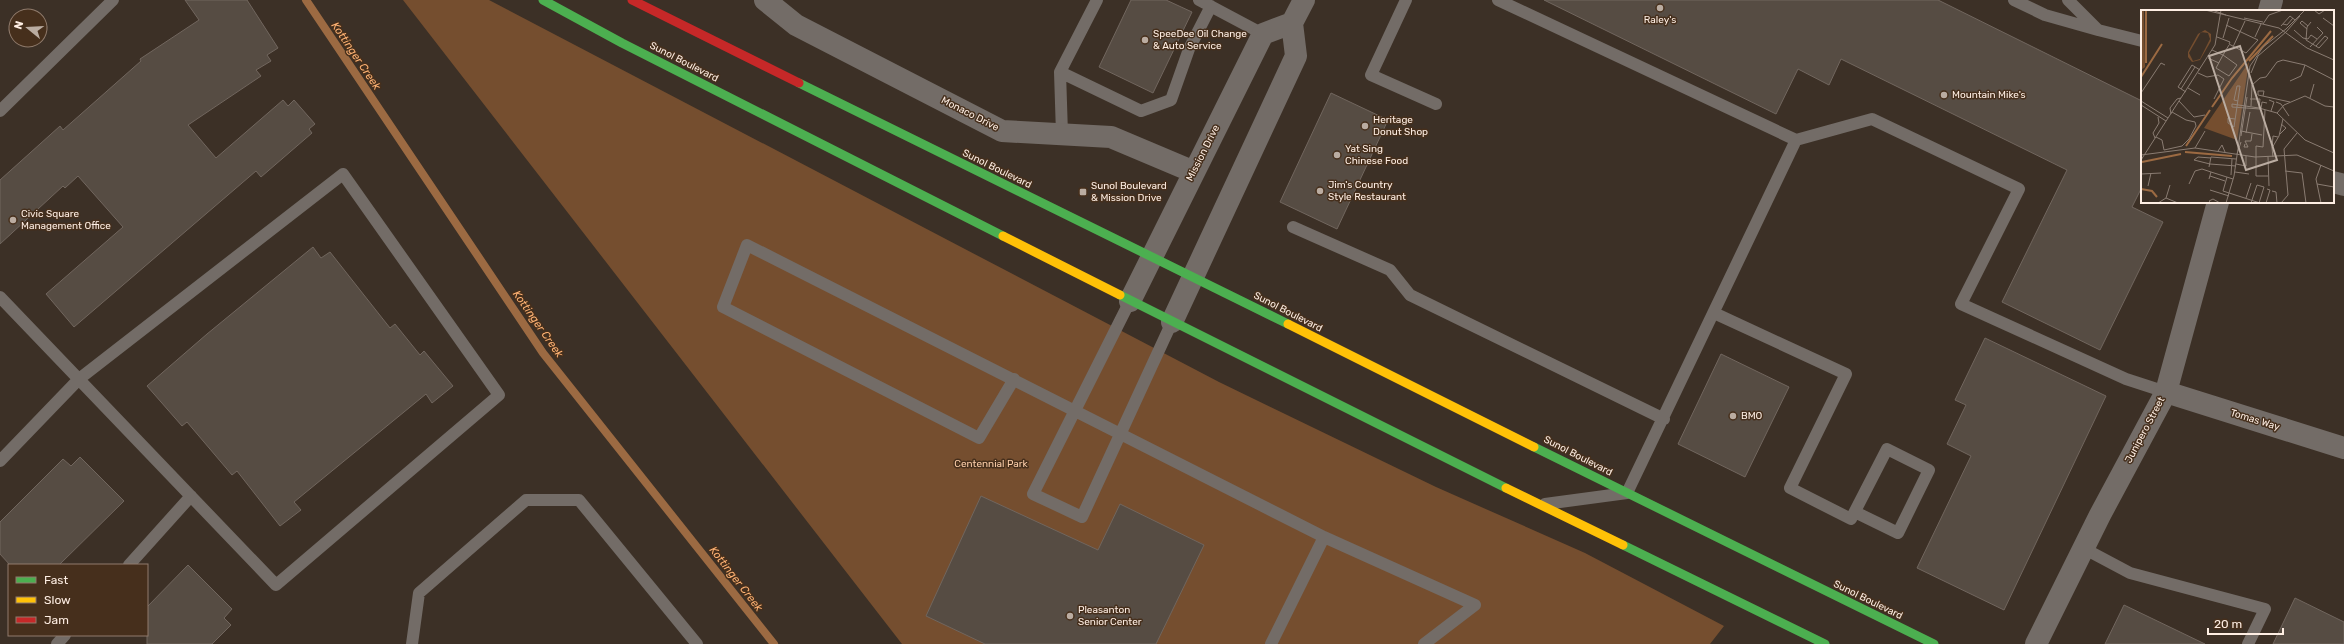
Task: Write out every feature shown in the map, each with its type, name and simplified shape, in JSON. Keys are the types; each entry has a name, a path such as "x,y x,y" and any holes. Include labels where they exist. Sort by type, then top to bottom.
{"main road":[{"name":"Sunol Boulevard","path":"543,0 629,47 1130,301 1825,644"},
{"name":"Sunol Boulevard","path":"632,0 664,18 1193,277 1934,644"}],"street":[{"name":"Monaco Drive","path":"765,0 796,25 1002,131 1112,137 1194,172"},
{"path":"1172,322 1296,56 1292,23 1304,0"},
{"path":"2269,10 2272,0"},
{"path":"1263,34 1292,23"},
{"name":"Mission Drive","path":"1130,301 1263,34"},
{"path":"2334,182 2344,185"},
{"name":"Junipero Street","path":"2036,644 2084,548 2166,392 2218,203"},
{"name":"Tomas Way","path":"2166,392 2344,448"}],"lane":[{"path":"0,111 113,0"},
{"path":"1062,134 1060,72 1097,0"},
{"path":"1199,0 1263,34"},
{"path":"1406,0 1371,75 1436,104"},
{"path":"1498,0 1796,140 1872,118 2019,189 1961,304 2126,380 2166,392"},
{"path":"2014,0 2045,14 2141,41"},
{"path":"2068,0 2098,30"},
{"path":"1060,72 1141,111 1171,100 1189,48 1211,6"},
{"path":"1542,504 1627,493 1664,419 1796,140"},
{"path":"0,297 79,379 276,585 499,395 343,174 79,379 0,461"},
{"path":"1293,227 1390,270 1410,295 1664,419"},
{"path":"1014,379 979,438 723,307 747,244 1014,379 1324,537 1475,605 1424,644"},
{"path":"1130,301 1033,494 1082,517 1172,322"},
{"path":"1714,313 1846,374 1790,488 1851,519 1887,449 1929,470 1898,533 1855,512"},
{"path":"129,564 191,496"},
{"path":"412,644 419,593 526,500 579,500 697,644"},
{"path":"1271,644 1324,537"},
{"path":"2084,548 2130,573 2265,609 2248,644"},
{"path":"57,644 64,636"}],"green space":[{"name":"Centennial Park","path":"403,0 489,0 1219,382 1436,487 1585,553 1724,626 1710,644 902,644"}],"building":[{"path":"185,0 247,0 278,48 267,55 271,61 256,70 261,76 188,125 216,158 283,100 288,106 294,100 315,124 309,129 312,133 261,177 256,171 74,327 46,294 123,227 78,176 65,188 63,186 0,244 0,180 60,126 63,130 141,61 140,59 199,20"},
{"name":"SpeeDee Oil Change & Auto Service","path":"1131,0 1166,0 1192,12 1153,93 1099,67"},
{"path":"1544,0 1938,0 2141,101 2141,189 2132,207 2163,222 2100,350 2002,302 2067,170 1841,59 1829,85 1798,69 1776,114"},
{"path":"1331,93 1388,120 1337,229 1280,202"},
{"path":"313,247 321,258 330,252 390,328 395,324 420,355 424,351 453,386 432,403 426,394 294,502 301,510 280,526 237,471 232,475 187,422 182,426 147,386 207,334"},
{"path":"1985,338 2106,396 2004,610 1917,568 1971,456 1947,444 1966,405 1955,400"},
{"name":"BMO","path":"1721,354 1789,387 1745,477 1678,444"},
{"path":"80,457 124,501 60,564 9,564 0,554 0,522 63,459 71,466"},
{"path":"981,496 1098,550 1120,504 1204,545 1156,644 985,644 926,616"},
{"path":"188,565 232,609 224,618 231,625 212,644 147,644 148,606"},
{"path":"2295,598 2344,622 2344,644 2273,644"},
{"path":"2124,605 2205,644 2105,644"}],"waterway":[{"name":"Kottinger Creek","path":"306,0 543,353 774,644"}],"traffic: fast":[{"path":"543,0 622,43 1003,236"},
{"path":"799,83 1288,324"},
{"path":"1120,295 1506,488"},
{"path":"1534,447 1934,644"},
{"path":"1623,545 1825,644"}],"traffic: slow":[{"path":"1003,236 1120,295"},
{"path":"1288,324 1534,447"},
{"path":"1506,488 1623,545"}],"traffic: jam":[{"path":"632,0 799,83"}],"place":[{"name":"Raley's","path":"1660,8"},
{"name":"SpeeDee Oil Change & Auto Service","path":"1145,40"},
{"name":"Mountain Mike's","path":"1944,95"},
{"name":"Heritage Donut Shop","path":"1365,126"},
{"name":"Yat Sing Chinese Food","path":"1337,155"},
{"name":"Jim's Country Style Restaurant","path":"1320,191"},
{"name":"Sunol Boulevard & Mission Drive","path":"1083,192"},
{"name":"Civic Square Management Office","path":"13,220"},
{"name":"BMO","path":"1733,416"},
{"name":"Pleasanton Senior Center","path":"1070,616"}]}
